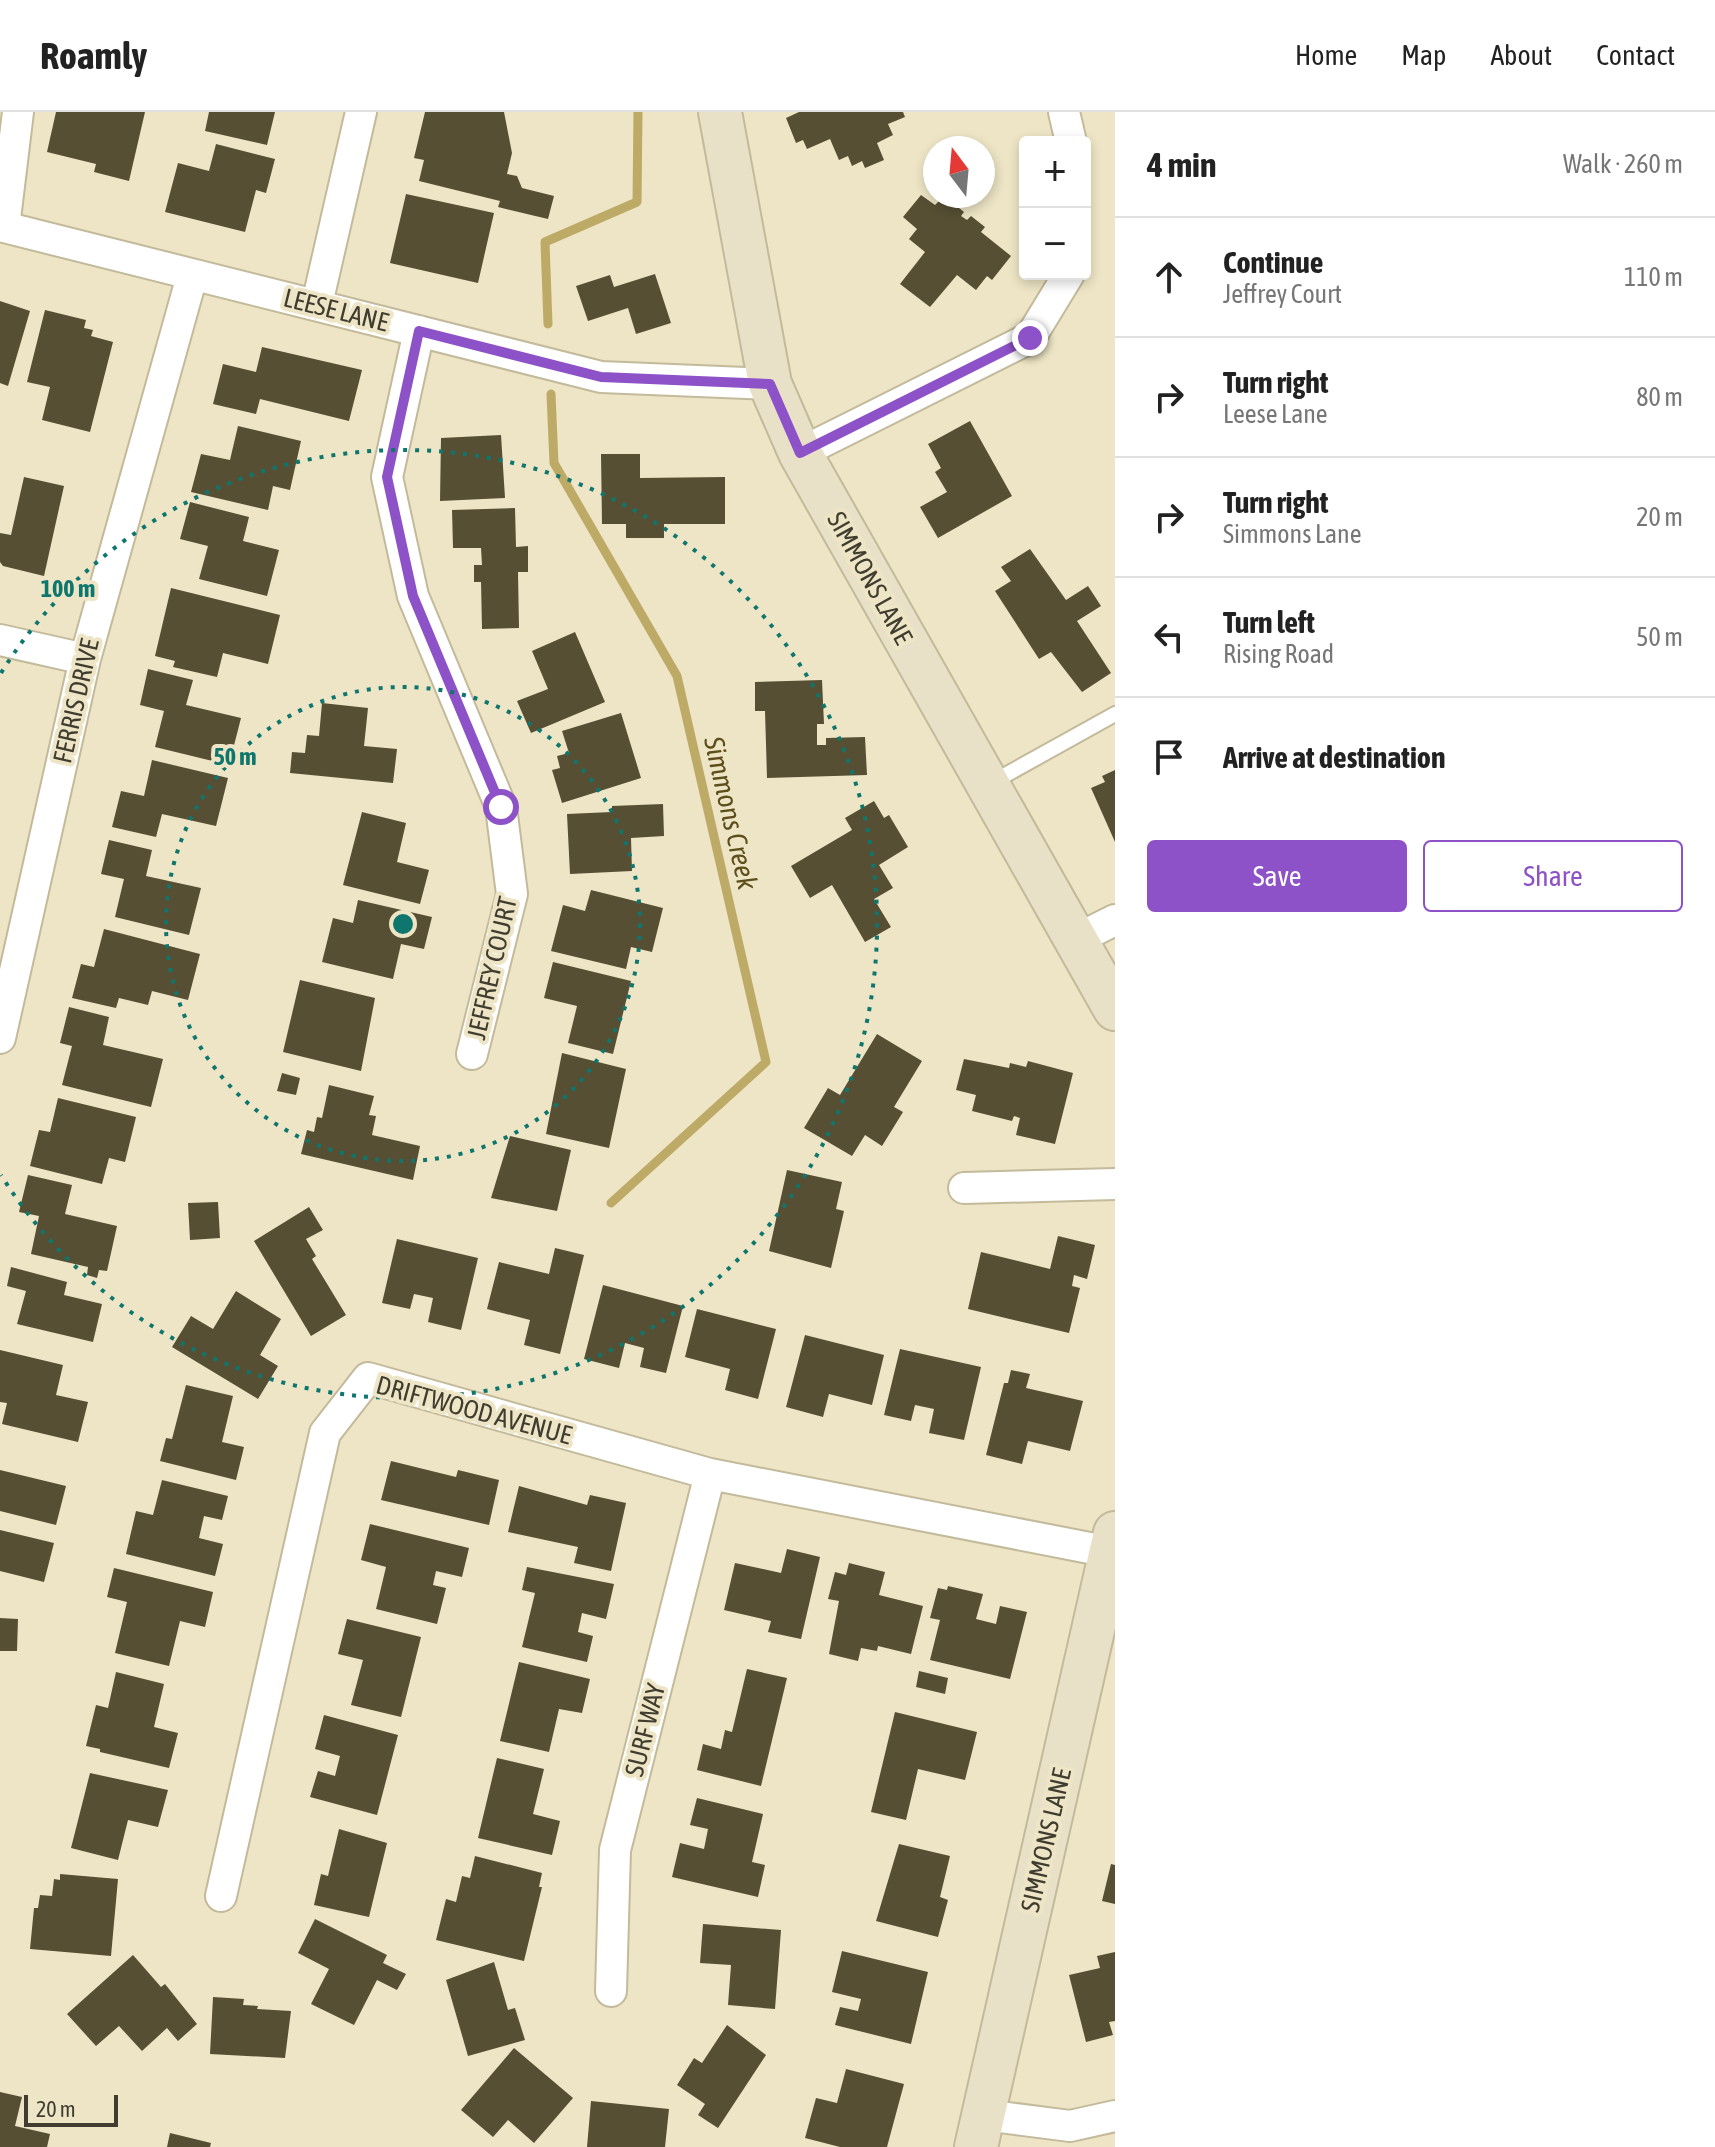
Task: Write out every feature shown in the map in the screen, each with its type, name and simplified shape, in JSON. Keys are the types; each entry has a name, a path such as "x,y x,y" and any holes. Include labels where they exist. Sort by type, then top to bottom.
{"street":[{"path":"2,226 18,112"},
{"path":"317,304 361,112"},
{"name":"SIMMONS LANE","path":"720,112 770,384 800,453 1115,1009"},
{"path":"1064,112 1070,136"},
{"name":"LEESE LANE","path":"2,226 601,377 770,384"},
{"name":"FERRIS DRIVE","path":"0,1038 85,659 192,276"},
{"path":"800,453 1030,338 1065,280"},
{"name":"JEFFREY COURT","path":"419,331 387,477 413,596 501,807 512,894 472,1054"},
{"path":"0,640 85,659"},
{"path":"1075,940 1115,920"},
{"path":"964,1188 1115,1184"},
{"name":"DRIFTWOOD AVENUE","path":"221,1896 325,1433 368,1378 710,1474 1113,1542"},
{"name":"SURF WAY","path":"611,1991 615,1850 710,1474"},
{"name":"SIMMONS LANE","path":"981,2131 1113,1542"},
{"path":"981,2131 1070,2126 1115,2116"}],"lane":[{"path":"987,785 1115,714"}],"building":[{"path":"56,112 145,112 129,181 94,172 96,164 47,152"},
{"path":"209,112 275,112 267,145 205,131"},
{"path":"425,112 504,112 512,153 507,174 517,176 522,188 554,196 548,219 498,207 500,201 419,181 424,160 414,158"},
{"path":"799,112 903,112 905,117 888,124 893,135 877,143 884,160 865,168 862,161 852,166 848,156 839,160 830,139 807,149 803,140 796,143 786,118"},
{"path":"216,144 275,159 266,193 256,190 245,232 165,212 178,163 209,171"},
{"path":"406,194 494,213 478,283 390,263"},
{"path":"921,195 923,208 959,208 964,212 961,216 967,220 971,216 985,227 981,232 1011,256 992,280 987,276 976,290 957,275 930,307 900,284 925,252 909,239 917,229 903,217"},
{"path":"655,274 671,323 636,334 628,308 588,321 576,286 610,275 614,287"},
{"path":"0,301 30,311 8,386 0,383"},
{"path":"45,310 86,320 84,328 93,330 91,336 113,342 90,432 42,420 50,387 27,382"},
{"path":"262,347 362,370 349,421 260,399 256,414 213,404 223,364 256,372"},
{"path":"970,421 1012,496 938,538 920,507 947,492 935,472 941,468 928,444"},
{"path":"238,426 301,441 290,490 273,486 268,510 191,492 201,454 230,460"},
{"path":"501,435 505,498 440,501 441,438"},
{"path":"601,454 640,454 640,478 725,477 725,524 664,524 664,538 626,538 626,524 602,524"},
{"path":"24,477 64,486 44,576 3,566 0,562 0,533 11,535"},
{"path":"190,502 249,517 243,541 279,550 267,596 199,579 208,546 180,539"},
{"path":"515,508 516,547 528,546 528,572 518,572 519,628 482,629 481,582 474,582 474,565 482,565 481,548 453,548 452,510"},
{"path":"1030,549 1066,600 1088,586 1101,606 1077,621 1111,673 1082,692 1051,652 1039,659 995,591 1011,581 1001,567"},
{"path":"171,588 280,615 268,664 223,653 217,677 173,667 175,661 155,656"},
{"path":"575,632 605,702 531,733 517,701 548,689 532,651"},
{"path":"148,669 193,680 186,705 241,718 229,765 155,747 164,711 140,705"},
{"path":"822,680 824,724 817,724 817,745 826,745 826,738 865,737 867,775 767,778 765,711 755,711 755,682"},
{"path":"322,703 368,708 364,746 397,749 393,783 290,773 292,752 305,753 307,735 319,736"},
{"path":"621,713 641,778 562,803 552,770 560,768 557,756 569,753 562,731"},
{"path":"152,760 228,778 216,826 162,814 156,837 112,827 121,791 144,796"},
{"path":"1115,770 1115,842 1091,788 1105,782 1102,776"},
{"path":"874,801 884,818 889,815 908,847 879,865 893,888 874,899 891,927 865,942 832,885 810,898 791,866 852,830 845,818"},
{"path":"663,804 664,836 631,838 632,871 570,874 567,814 612,812 612,806"},
{"path":"362,812 406,823 397,862 429,870 420,904 343,885"},
{"path":"109,840 152,850 146,876 201,888 189,935 115,917 124,879 101,874"},
{"path":"591,890 663,908 652,952 631,947 626,969 551,951 563,905 585,911"},
{"path":"358,900 432,917 424,949 401,944 393,979 322,962 333,918 353,923"},
{"path":"104,929 200,954 188,1000 152,991 148,1005 119,998 116,1008 72,998 81,964 94,967"},
{"path":"553,962 631,981 613,1054 568,1043 577,1006 544,998"},
{"path":"300,980 375,998 361,1071 283,1052"},
{"path":"69,1007 109,1017 103,1045 163,1059 151,1107 62,1085 72,1046 60,1043"},
{"path":"877,1034 922,1061 894,1107 903,1112 882,1146 865,1135 852,1156 804,1128 828,1088 840,1095"},
{"path":"562,1053 626,1069 609,1148 546,1134"},
{"path":"964,1059 1009,1068 1010,1063 1026,1067 1028,1061 1073,1073 1055,1144 1016,1135 1020,1118 1014,1116 1012,1121 972,1111 976,1095 956,1090"},
{"path":"282,1073 300,1078 296,1095 277,1091"},
{"path":"329,1085 374,1096 369,1115 376,1116 372,1135 420,1146 413,1180 301,1154 307,1130 314,1132 317,1117 322,1118"},
{"path":"58,1098 136,1117 125,1162 109,1158 102,1184 30,1166 39,1130 50,1132"},
{"path":"510,1136 571,1150 557,1211 491,1198"},
{"path":"787,1170 842,1182 836,1209 844,1211 831,1268 769,1251"},
{"path":"28,1175 72,1185 65,1214 117,1226 107,1271 99,1270 97,1278 87,1275 88,1267 31,1254 39,1216 19,1212"},
{"path":"218,1202 220,1238 190,1240 188,1203"},
{"path":"309,1207 323,1230 306,1239 316,1256 312,1259 346,1315 311,1336 254,1241"},
{"path":"1058,1236 1095,1245 1087,1279 1074,1275 1072,1286 1080,1288 1069,1333 968,1309 981,1252 1050,1269"},
{"path":"397,1239 478,1258 461,1330 428,1322 433,1298 414,1294 410,1309 382,1303"},
{"path":"555,1248 584,1255 560,1354 524,1345 530,1320 487,1309 499,1262 549,1274"},
{"path":"11,1267 67,1282 64,1295 102,1304 93,1342 17,1324 26,1291 7,1286"},
{"path":"603,1285 683,1306 666,1373 640,1367 644,1348 625,1343 619,1368 584,1359"},
{"path":"236,1291 281,1319 260,1355 278,1366 258,1399 172,1347 191,1316 213,1329"},
{"path":"697,1309 776,1329 758,1399 725,1390 730,1369 685,1357"},
{"path":"805,1335 884,1355 872,1405 829,1394 823,1417 786,1407"},
{"path":"900,1349 981,1367 964,1440 929,1433 934,1409 915,1405 911,1421 884,1415"},
{"path":"0,1350 63,1365 56,1395 88,1402 78,1442 2,1424 7,1403 0,1402"},
{"path":"1011,1370 1030,1374 1026,1388 1083,1401 1070,1451 1028,1441 1022,1464 986,1455 1004,1383 1008,1383"},
{"path":"186,1385 233,1396 222,1442 244,1447 236,1480 160,1461 166,1438 172,1439"},
{"path":"391,1461 456,1477 458,1470 499,1480 489,1525 381,1500"},
{"path":"0,1470 66,1486 56,1525 0,1511"},
{"path":"162,1480 228,1496 222,1520 204,1516 199,1538 223,1544 215,1576 126,1554 136,1511 153,1515"},
{"path":"519,1486 587,1505 590,1495 626,1503 611,1571 574,1563 578,1547 508,1532"},
{"path":"370,1524 469,1548 462,1577 436,1571 433,1585 446,1588 437,1624 376,1609 386,1567 361,1560"},
{"path":"0,1530 54,1543 44,1582 0,1571"},
{"path":"787,1549 820,1557 801,1639 768,1632 771,1621 724,1610 735,1563 781,1573"},
{"path":"849,1563 885,1572 879,1595 923,1606 911,1654 878,1646 877,1651 861,1648 858,1661 829,1654 839,1601 828,1599 835,1572 846,1575"},
{"path":"527,1567 614,1584 606,1619 582,1613 578,1632 593,1636 587,1662 522,1647 535,1593 522,1590"},
{"path":"114,1568 213,1592 205,1627 180,1621 169,1666 115,1653 127,1602 107,1597"},
{"path":"948,1586 983,1594 976,1619 996,1624 1000,1606 1027,1612 1010,1679 930,1660 940,1620 930,1618 938,1588 947,1590"},
{"path":"0,1618 18,1619 17,1651 0,1651"},
{"path":"347,1619 421,1637 401,1717 351,1705 363,1660 338,1654"},
{"path":"519,1662 590,1679 582,1713 559,1709 549,1752 500,1741"},
{"path":"747,1669 787,1678 761,1786 697,1770 703,1744 721,1749 725,1730 732,1732"},
{"path":"919,1671 948,1678 945,1694 916,1687"},
{"path":"116,1672 164,1684 154,1727 178,1733 169,1768 86,1746 96,1705 108,1708"},
{"path":"895,1712 977,1732 965,1780 918,1769 906,1820 871,1812"},
{"path":"324,1715 398,1735 377,1815 310,1797 318,1771 335,1776 340,1756 315,1749"},
{"path":"497,1758 544,1769 533,1814 560,1821 552,1855 478,1838"},
{"path":"90,1773 168,1790 158,1827 128,1820 118,1860 71,1848"},
{"path":"697,1798 763,1814 752,1862 765,1865 758,1897 672,1877 680,1843 704,1849 708,1829 690,1825"},
{"path":"339,1829 387,1843 369,1917 314,1905 321,1874 328,1876"},
{"path":"899,1844 950,1856 940,1897 948,1900 938,1937 876,1921"},
{"path":"475,1856 542,1873 539,1887 542,1887 524,1961 436,1940 446,1899 456,1902 462,1876 470,1878"},
{"path":"1111,1864 1115,1865 1115,1904 1102,1901"},
{"path":"60,1874 118,1879 111,1956 30,1949 34,1908 38,1908 40,1895 52,1896 54,1879 60,1880"},
{"path":"315,1919 387,1955 383,1963 406,1974 397,1990 377,1980 354,2025 311,2004 329,1969 298,1953"},
{"path":"703,1924 781,1930 775,2009 728,2005 731,1965 700,1963"},
{"path":"842,1951 928,1972 911,2044 835,2025 840,2007 858,2011 861,1999 832,1992"},
{"path":"1115,1952 1115,2021 1109,2022 1113,2035 1086,2042 1069,1975 1100,1968 1097,1956"},
{"path":"133,1955 161,1987 165,1984 197,2024 178,2041 167,2028 142,2051 119,2026 96,2046 67,2014"},
{"path":"494,1962 508,2010 515,2008 525,2040 468,2056 446,1980"},
{"path":"213,1997 244,1999 243,2005 258,2006 257,2009 291,2011 285,2058 210,2054"},
{"path":"727,2025 766,2055 718,2128 698,2115 705,2104 677,2085 694,2058 702,2063"},
{"path":"514,2048 573,2098 534,2143 508,2120 493,2137 461,2110"},
{"path":"846,2069 904,2084 887,2147 840,2147 805,2138 816,2098 837,2103"},
{"path":"0,2092 22,2097 15,2126 50,2134 47,2147 0,2147"},
{"path":"591,2101 669,2109 665,2147 587,2147"},
{"path":"170,2133 211,2143 210,2147 167,2147"}],"waterway":[{"name":"Simmons Creek","path":"548,324 545,242 637,202 638,112"},
{"name":"Simmons Creek","path":"551,394 554,463 677,676 766,1062 611,1203"}],"route":[{"path":"501,807 413,596 387,477 419,331 601,377 770,384 800,453 1030,338"}]}
